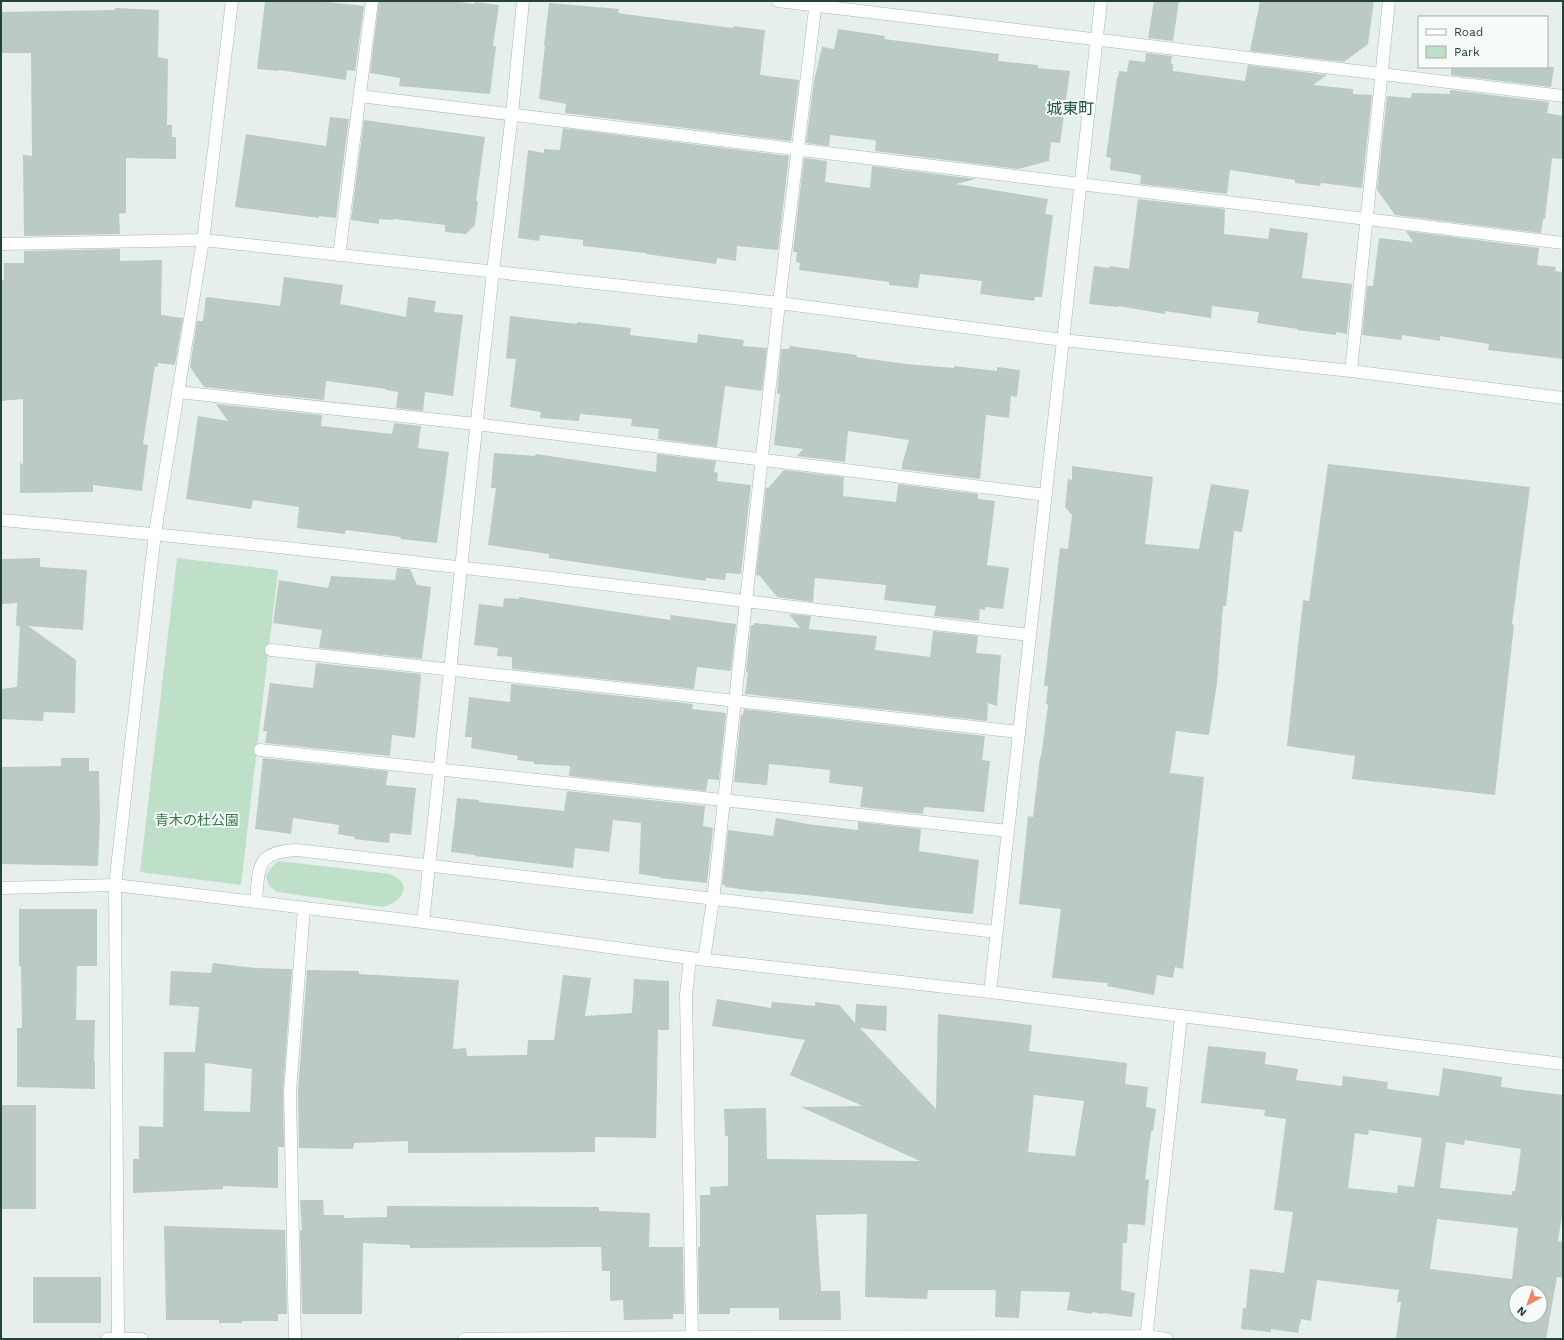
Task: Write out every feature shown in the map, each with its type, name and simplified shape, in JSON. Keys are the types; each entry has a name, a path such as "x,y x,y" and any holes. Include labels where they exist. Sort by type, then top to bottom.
{"street":[{"path":"118,1339 115,885 155,533 203,240 232,1"},
{"path":"339,255 372,1"},
{"path":"424,922 476,424 512,114 523,1"},
{"path":"778,1 816,3 1097,40 1563,96"},
{"path":"990,992 1101,1"},
{"path":"1351,371 1389,1"},
{"path":"704,959 713,900 779,303 816,3"},
{"path":"360,96 1563,243"},
{"path":"1,244 203,240 779,303 1063,340 1351,371 1563,398"},
{"path":"178,392 476,424 1046,495"},
{"path":"1,520 155,533 1030,635"},
{"path":"271,650 1019,732"},
{"path":"260,750 1008,831"},
{"path":"256,901 260,867 267,857 281,851 297,850 713,900 997,932"},
{"path":"1,888 115,885 424,922 690,958 990,992 1563,1064"},
{"path":"295,1339 290,1092 304,908"},
{"path":"690,958 686,995 692,1338"},
{"path":"1146,1338 1181,1017"},
{"path":"107,1339 142,1339"},
{"path":"464,1339 1167,1339"}],"green space":[{"name":"青木の杜公園","path":"177,558 278,570 241,885 140,872"},
{"path":"278,861 390,874 400,880 404,890 400,898 392,904 383,907 277,892 269,886 266,876 270,869"}],"building":[{"path":"265,1 318,1 364,6 355,71 347,70 346,80 279,70 257,69"},
{"path":"379,1 452,1 499,5 493,46 496,46 490,94 399,86 400,78 370,73"},
{"path":"1154,1 1179,1 1173,41 1148,38"},
{"path":"1260,1 1374,1 1368,44 1344,62 1250,51"},
{"path":"549,3 619,9 618,13 733,28 733,26 765,30 760,75 799,80 791,141 565,113 566,104 539,99"},
{"path":"115,8 159,10 158,57 168,59 167,125 172,125 172,137 176,137 176,159 126,158 126,213 119,214 120,234 24,236 23,155 32,156 31,53 1,53 1,12 115,10"},
{"path":"838,29 885,36 884,39 999,54 998,61 1038,65 1038,68 1070,71 1060,143 1051,142 1049,161 1018,169 875,151 876,141 873,140 830,135 829,146 806,143 814,81 822,47 834,49"},
{"path":"1146,53 1172,56 1171,63 1173,64 1173,71 1245,81 1248,65 1327,75 1313,85 1353,89 1353,94 1372,95 1362,188 1321,183 1320,186 1295,183 1295,180 1230,170 1227,194 1140,184 1141,175 1110,170 1111,158 1106,157 1119,71 1127,72 1129,60 1145,62"},
{"path":"1554,67 1551,87 1451,75 1451,68"},
{"path":"1450,90 1549,102 1547,113 1563,116 1563,159 1552,158 1545,219 1543,219 1541,233 1395,215 1377,190 1387,96 1411,98 1412,93 1450,94"},
{"path":"330,117 349,119 336,218 319,216 319,218 235,207 246,134 326,146"},
{"path":"364,120 485,137 476,201 478,201 475,225 466,234 445,232 445,225 393,219 379,219 379,224 351,220"},
{"path":"563,128 789,156 778,250 737,246 736,261 717,258 716,264 646,253 583,246 583,240 540,235 539,241 518,238 528,150 544,153 544,149 560,150"},
{"path":"804,158 827,161 825,182 870,188 872,166 976,179 956,184 1048,199 1045,214 1053,215 1042,297 1035,297 1034,301 980,294 982,281 920,274 918,288 889,285 889,282 799,270 800,263 796,262 797,252 793,252"},
{"path":"1138,199 1225,209 1224,234 1268,239 1270,228 1308,233 1302,278 1352,284 1347,334 1336,332 1336,335 1257,323 1259,312 1212,306 1211,318 1165,311 1165,314 1118,306 1089,304 1094,266 1109,268 1110,266 1129,269"},
{"path":"1406,231 1539,248 1537,265 1556,267 1555,271 1563,272 1563,359 1488,350 1489,344 1440,336 1440,341 1402,335 1401,340 1362,335 1367,286 1373,286 1379,238 1413,242"},
{"path":"120,249 120,261 162,260 161,315 183,318 175,365 158,363 158,367 155,366 143,444 148,445 142,491 93,485 93,492 20,493 20,463 23,464 23,399 1,401 1,280 4,280 4,263 24,263 24,251"},
{"path":"284,277 343,285 340,304 406,317 408,297 436,301 434,312 463,315 453,396 425,392 423,411 396,408 398,392 326,381 324,400 204,387 190,367 197,321 203,321 206,297 280,306"},
{"path":"510,316 577,324 577,322 631,328 630,335 697,343 698,334 744,340 743,346 767,348 762,391 725,386 717,447 658,439 659,429 631,426 632,419 580,414 579,421 540,418 541,412 510,407 516,359 506,358"},
{"path":"790,346 857,355 856,357 906,364 954,368 954,366 997,371 997,367 1020,370 1017,397 1011,396 1009,418 986,415 980,479 901,469 909,440 848,431 845,462 797,456 803,449 774,445 780,394 777,393 781,349 789,349"},
{"path":"216,404 322,415 321,426 392,434 394,423 421,426 418,448 449,452 437,543 400,539 401,537 346,530 345,534 297,528 299,507 253,500 251,509 186,499 198,416 228,421"},
{"path":"494,453 535,456 536,454 656,472 657,454 716,461 714,472 718,473 717,481 751,485 741,574 726,573 725,580 706,578 706,581 549,558 549,554 488,545 496,488 491,488"},
{"path":"1328,464 1530,487 1512,624 1514,625 1495,795 1352,779 1355,756 1287,746 1303,600 1309,601"},
{"path":"1072,466 1153,477 1145,544 1199,549 1211,484 1249,490 1242,532 1234,531 1226,606 1223,606 1217,683 1209,735 1176,731 1170,773 1204,777 1183,969 1175,967 1173,978 1157,975 1154,995 1107,986 1108,983 1052,978 1061,909 1019,904 1028,816 1033,817 1048,705 1046,704 1048,686 1044,686 1060,548 1068,549 1072,515 1065,507 1068,479 1072,480"},
{"path":"784,470 844,477 843,496 896,502 898,484 978,494 978,499 995,501 987,565 1009,568 1003,609 985,607 985,610 980,609 979,621 934,616 936,606 884,600 886,585 815,578 813,602 777,597 760,576 756,575 766,487 768,488"},
{"path":"40,558 40,567 87,570 83,630 28,626 76,660 75,713 44,712 43,721 1,719 1,689 17,687 20,626 16,626 17,603 1,604 1,559"},
{"path":"397,568 410,569 417,585 431,587 422,659 319,648 322,630 273,623 279,580 328,588 331,576 395,580"},
{"path":"519,597 670,620 671,615 736,624 731,671 697,667 694,689 512,669 512,657 497,656 498,648 474,645 479,604 503,607 504,598 519,599"},
{"path":"789,614 811,616 809,629 877,636 875,650 930,657 933,631 978,636 976,653 1001,655 997,706 988,703 987,721 745,694 751,625 754,625 754,623 800,628"},
{"path":"316,663 421,674 415,738 392,735 390,756 265,743 267,731 263,731 270,683 313,688"},
{"path":"511,684 693,704 692,709 726,713 719,780 708,779 706,791 569,776 570,766 534,764 534,762 517,760 518,756 471,748 472,737 465,737 469,697 510,702"},
{"path":"744,709 985,736 982,760 990,761 984,812 924,807 923,814 860,807 863,787 829,783 830,770 769,764 767,785 734,782 741,715 743,715"},
{"path":"61,758 89,758 89,771 99,771 100,819 98,866 1,864 1,767 61,766"},
{"path":"263,758 388,771 386,785 416,788 411,835 390,833 389,843 354,839 355,837 338,834 339,825 293,818 291,834 255,829"},
{"path":"567,791 705,806 703,826 713,828 707,883 660,878 639,874 641,823 613,820 609,852 575,848 573,868 451,852 457,798 479,800 479,802 564,811"},
{"path":"776,818 807,824 858,830 858,822 921,829 919,851 979,860 973,914 816,896 763,892 725,887 725,885 722,885 728,830 773,836"},
{"path":"19,909 97,909 97,966 77,966 76,1020 95,1020 95,1089 17,1087 17,1028 22,1028 21,966 19,966"},
{"path":"213,963 255,968 292,969 283,1091 284,1147 278,1147 278,1188 223,1186 223,1189 133,1193 133,1159 139,1159 139,1126 163,1127 164,1052 195,1052 199,1007 169,1005 171,971 211,973","holes":["205,1063 252,1069 250,1112 204,1111"]},
{"path":"307,970 359,971 359,974 459,980 453,1049 466,1048 467,1056 527,1055 528,1040 554,1040 563,975 591,978 585,1016 632,1013 634,979 669,981 669,1030 658,1030 656,1138 595,1137 595,1152 408,1153 408,1141 354,1143 353,1149 299,1148 298,1092"},
{"path":"717,999 771,1008 772,1002 815,1006 815,1002 839,1005 855,1023 856,1004 887,1006 886,1031 860,1028 936,1109 938,1014 1032,1025 1029,1051 1127,1063 1125,1084 1148,1087 1146,1107 1156,1109 1153,1131 1151,1131 1145,1179 1149,1180 1145,1225 1128,1224 1127,1243 1123,1243 1121,1290 1135,1293 1132,1317 1092,1312 1092,1314 1067,1310 1070,1292 1021,1291 1019,1318 995,1317 996,1290 928,1290 927,1299 865,1297 867,1214 816,1215 821,1291 840,1291 841,1320 779,1320 779,1308 730,1308 730,1314 699,1314 698,1247 700,1247 700,1195 710,1195 710,1187 728,1186 728,1136 725,1136 724,1109 766,1108 767,1159 920,1161 801,1107 863,1106 790,1075 805,1040 712,1026","holes":["1034,1095 1084,1101 1075,1156 1028,1152"]},
{"path":"1208,1046 1266,1052 1265,1064 1298,1069 1296,1080 1342,1086 1343,1076 1388,1082 1387,1089 1439,1096 1443,1068 1502,1077 1501,1087 1563,1095 1563,1209 1558,1241 1563,1242 1563,1278 1557,1277 1546,1339 1396,1339 1401,1302 1397,1302 1399,1290 1317,1280 1311,1321 1301,1319 1298,1333 1271,1329 1271,1332 1241,1329 1243,1308 1246,1308 1250,1269 1284,1273 1293,1212 1274,1210 1286,1119 1264,1116 1265,1110 1201,1103","holes":["1369,1130 1422,1138 1414,1187 1398,1185 1397,1193 1348,1188 1355,1133 1368,1135","1465,1140 1521,1149 1515,1191 1512,1191 1512,1195 1440,1188 1446,1142 1464,1145","1437,1219 1518,1228 1512,1279 1430,1269"]},
{"path":"1,1105 36,1105 36,1209 1,1209"},
{"path":"300,1200 323,1200 324,1215 344,1215 344,1218 387,1217 387,1206 599,1207 599,1211 650,1213 649,1247 683,1247 684,1314 673,1314 673,1319 624,1320 623,1300 610,1301 610,1271 602,1271 601,1247 410,1248 410,1245 363,1243 362,1314 302,1314 300,1230 302,1231"},
{"path":"164,1226 285,1230 287,1314 278,1314 278,1321 242,1321 242,1323 219,1323 219,1320 166,1320"},
{"path":"33,1277 101,1277 101,1323 33,1323"}],"district":[{"name":"城東町","path":"1070,108"}]}
